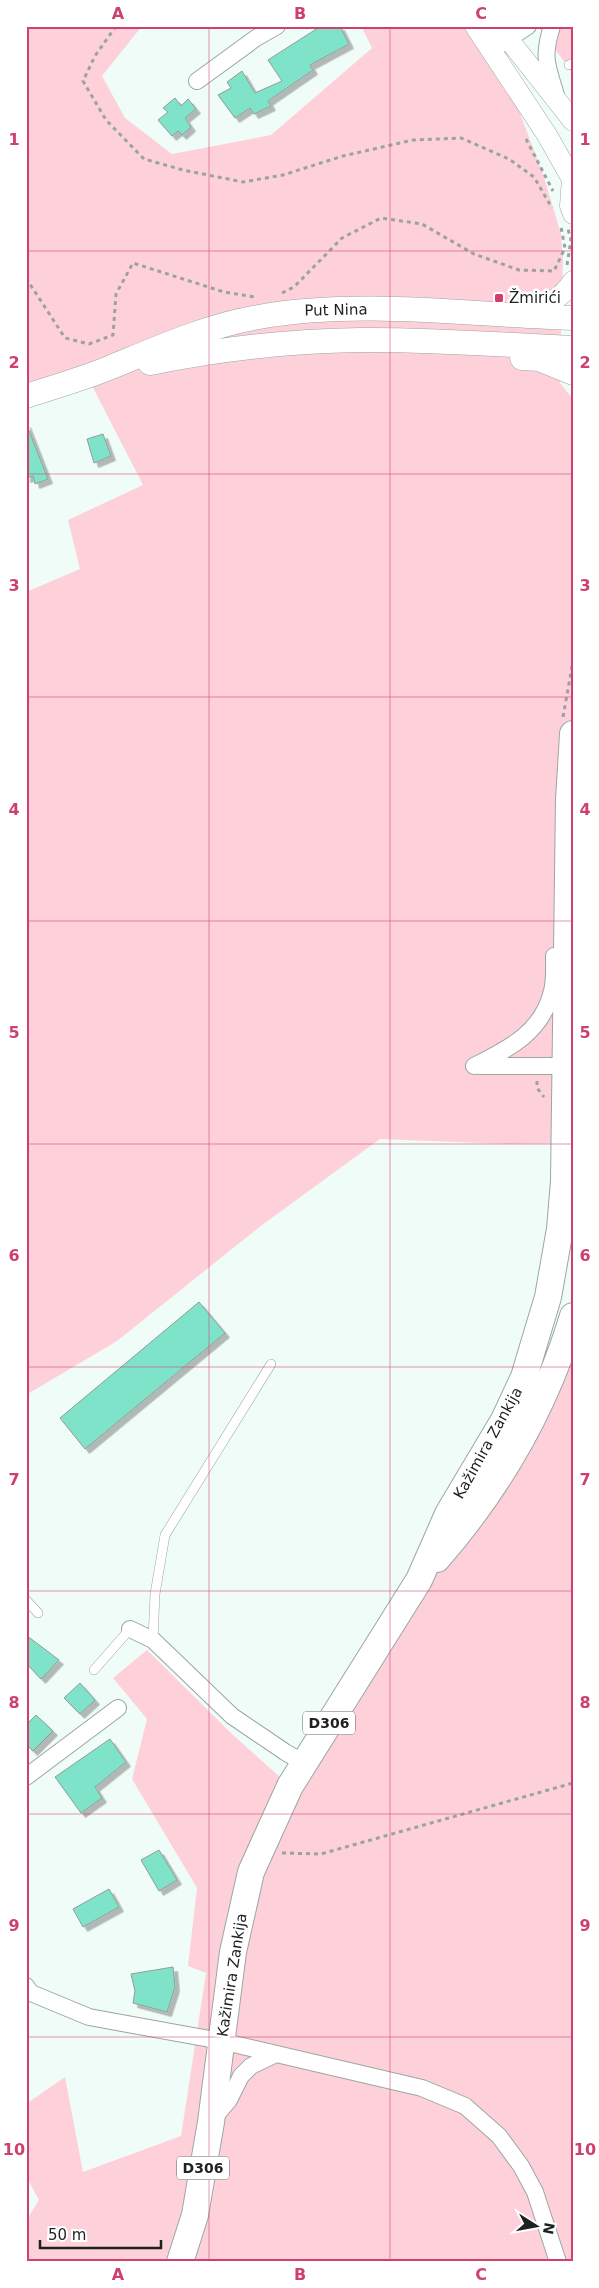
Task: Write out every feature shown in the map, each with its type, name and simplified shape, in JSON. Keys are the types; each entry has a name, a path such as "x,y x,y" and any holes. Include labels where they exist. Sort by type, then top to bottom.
{"main road":[{"name":"Put Nina","path":"26,396 108,369 135,356 223,325 258,317 308,310 400,310 573,318"},
{"name":"Put Nina","path":"108,369 216,351 322,341 398,340 573,348"},
{"path":"489,344 508,357 539,359 573,373"},
{"name":"Kažimira Zankija","path":"180,2262 195,2215 211,2122 233,1952 252,1872 259,1852 290,1786 419,1580 448,1514 504,1420 524,1377 538,1337 548,1297 562,1212 569,1066 568,800 573,734"},
{"name":"Kažimira Zankija","path":"419,1580 466,1526 500,1475 526,1430 547,1387 563,1348 573,1316"}],"street":[{"path":"197,82 256,38 277,26"},
{"path":"475,26 499,38 558,100 573,121"},
{"path":"499,38 528,26"},
{"path":"552,26 548,40 546,67 558,100"},
{"path":"499,38 572,180 570,206 563,219"},
{"path":"524,316 555,300 570,274"},
{"path":"567,905 554,945 552,992 544,1013 531,1030 513,1046 474,1066 569,1066"},
{"path":"130,1629 153,1640 232,1716 304,1763"},
{"path":"26,1776 118,1708"},
{"path":"28,1992 89,2018 221,2041 422,2088 466,2106 499,2136 521,2166 535,2192 558,2262"},
{"path":"211,2122 229,2100 240,2076 250,2066 276,2054"}],"lane":[{"path":"153,1640 155,1594 165,1535 271,1364"},
{"path":"26,1600 38,1613"},
{"path":"94,1670 130,1629"}],"path":[{"path":"116,26 95,56 83,81 106,120 144,158 183,170 243,182 283,175 342,156 413,140 461,138 509,159 534,177 563,219 571,240 570,274"},
{"path":"524,134 556,196"},
{"path":"278,295 294,287 342,238 381,218 422,224 474,254 519,270 554,271 565,248 563,219"},
{"path":"26,278 66,338 89,344 113,335 116,294 134,263 224,292 260,298"},
{"path":"259,1852 321,1854 573,1783"}],"shaded area":[{"path":"26,26 142,26 102,76 125,118 172,154 271,135 372,48 361,26 501,26 491,37 543,174 561,234 563,260 560,383 573,399 573,667 571,677 573,677 573,1143 507,1144 380,1139 262,1225 117,1341 26,1395 26,592 80,569 68,520 143,485 87,376 26,396"},
{"path":"538,26 573,26 573,74"},
{"path":"573,1316 573,2262 26,2262 26,2221 39,2200 26,2176 26,2104 65,2077 83,2172 181,2136 206,1973 188,1966 197,1888 132,1779 147,1719 113,1678 147,1650 233,1735 290,1786"}],"building":[{"path":"321,26 340,26 349,44 310,65 313,70 268,101 271,106 254,114 250,108 235,118 218,95 231,88 227,82 242,71 255,93 282,81 268,60"},
{"path":"175,98 181,106 188,99 196,109 185,118 191,127 182,135 178,131 172,136 158,120 168,112 163,108"},
{"path":"26,423 48,479 35,484 33,476 26,478"},
{"path":"103,434 111,456 94,463 87,439"},
{"path":"199,1302 225,1333 85,1449 60,1418"},
{"path":"26,1635 59,1660 41,1679 26,1663"},
{"path":"80,1683 95,1700 80,1714 64,1698"},
{"path":"36,1715 53,1731 33,1751 26,1744 26,1725"},
{"path":"110,1739 126,1762 95,1787 102,1798 81,1813 55,1777"},
{"path":"159,1850 177,1880 159,1891 141,1860"},
{"path":"109,1889 119,1907 83,1927 73,1909"},
{"path":"173,1967 175,1987 167,2012 133,2003 135,1991 131,1974"}],"place":[{"name":"Žmirići","path":"499,298"}]}
